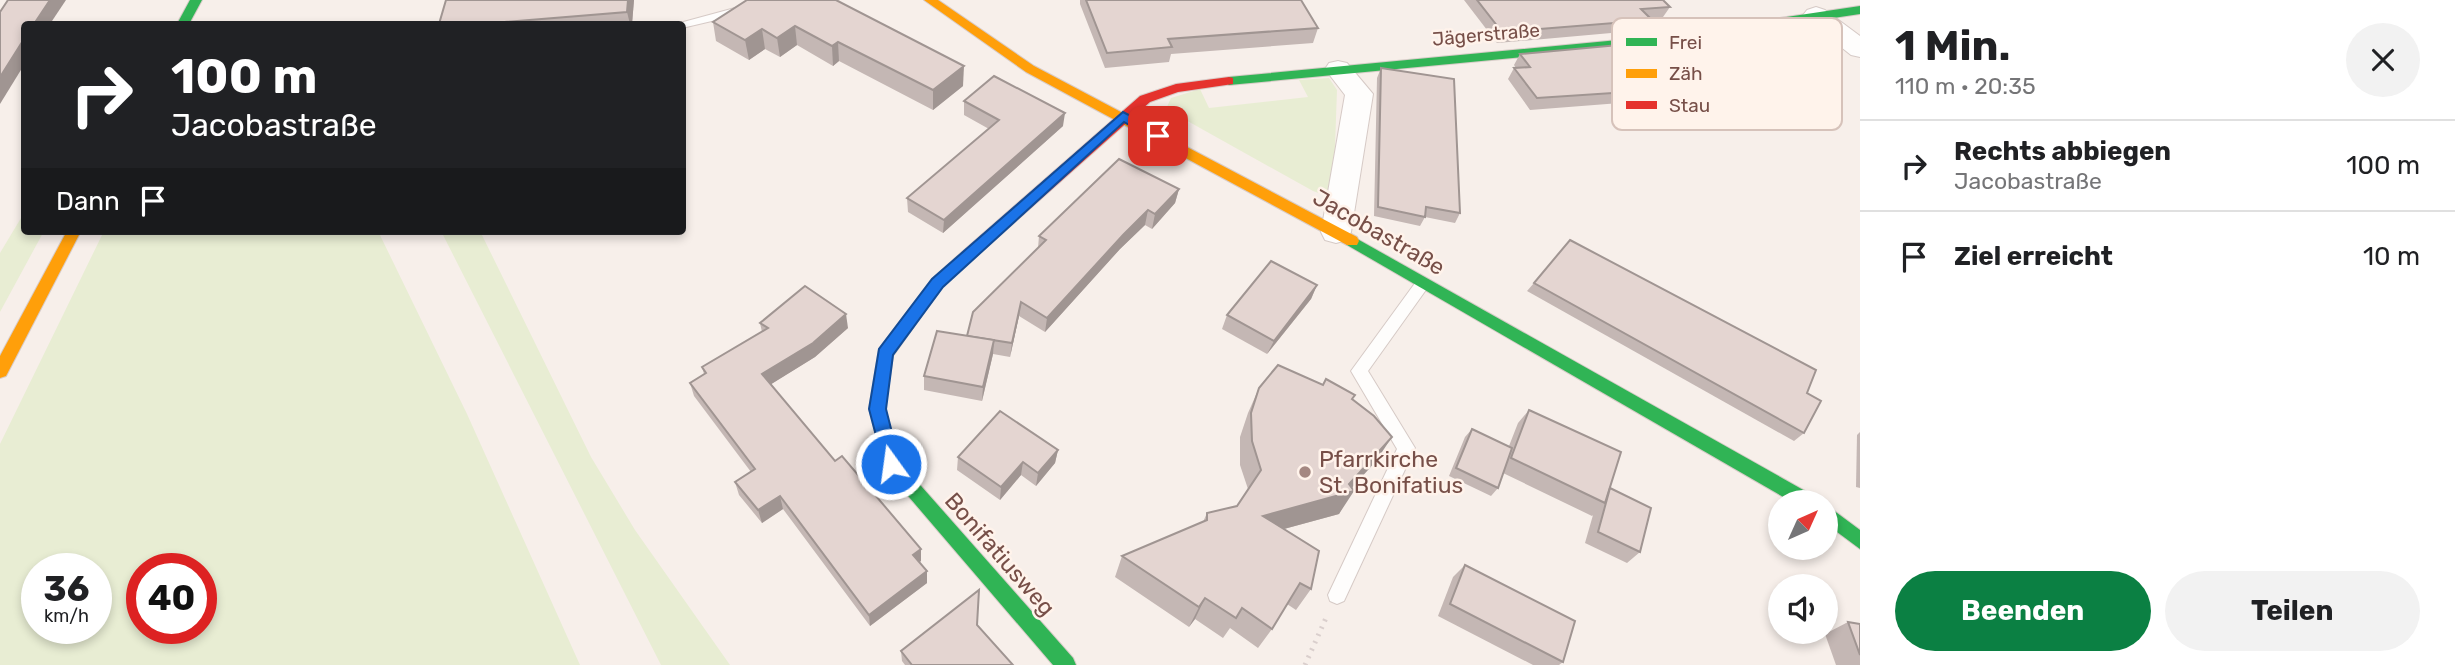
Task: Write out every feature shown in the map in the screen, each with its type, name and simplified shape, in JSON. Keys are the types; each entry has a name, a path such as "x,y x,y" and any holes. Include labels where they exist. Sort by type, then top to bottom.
{"street":[{"path":"185,21 196,0"},
{"name":"Jacobastraße","path":"930,0 1030,69 1123,116 1336,232 1787,490"},
{"name":"Jägerstraße","path":"1797,18 1860,10"},
{"path":"1815,15 1819,18"},
{"path":"1842,35 1860,49"},
{"name":"Jägerstraße","path":"1123,116 1145,99 1176,88 1338,69 1612,44"},
{"path":"1336,232 1359,94 1338,69"},
{"name":"Bonifatiusweg","path":"1066,665 891,464 877,409 885,354 937,283 1123,116"},
{"path":"0,371 72,235"},
{"path":"1838,523 1860,541"}],"lane":[{"path":"686,24 758,6"},
{"path":"1337,595 1406,448 1359,371 1423,283"}],"path":[{"path":"1305,665 1337,595"}],"green space":[{"path":"1329,78 1337,90 1334,175 1327,196 1313,191 1166,109 1171,98 1200,89 1209,108 1308,97 1299,80"},
{"path":"21,218 21,235 42,235 0,312 0,253"},
{"path":"102,235 380,235 467,414 580,665 0,665 0,444"},
{"path":"443,235 482,235 591,457 635,530 730,665 661,665"}],"building":[{"path":"8,0 50,0 36,21 21,21 21,44 0,77 0,12"},
{"path":"446,0 628,0 627,12 518,21 440,21"},
{"path":"747,0 836,0 964,66 933,90 838,42 832,46 795,26 777,38 762,29 745,40 713,22"},
{"path":"1086,0 1301,0 1318,28 1168,39 1172,47 1107,53"},
{"path":"1477,0 1663,0 1670,7 1641,9 1650,18 1612,18 1612,23 1502,32"},
{"path":"1612,46 1612,93 1537,98 1514,68 1530,67 1520,54"},
{"path":"1381,68 1454,79 1460,213 1426,207 1425,217 1378,207"},
{"path":"994,76 1065,113 944,220 907,198 999,120 964,101"},
{"path":"1119,159 1179,189 1155,214 1148,210 1047,318 1021,302 1012,343 967,336 973,312 1046,240 1039,236"},
{"path":"1570,240 1816,370 1807,393 1821,401 1804,433 1534,283"},
{"path":"1271,261 1317,285 1274,341 1227,315"},
{"path":"805,286 846,314 813,343 762,374 835,461 842,456 921,549 913,555 927,571 869,615 780,496 758,510 735,482 755,469 690,383 706,373 702,367 768,328 760,323"},
{"path":"937,331 994,340 983,387 924,376"},
{"path":"1278,365 1323,385 1326,379 1355,395 1352,399 1374,416 1392,437 1349,484 1354,491 1263,516 1319,551 1311,589 1300,583 1272,629 1242,608 1236,618 1205,598 1199,607 1122,556 1207,520 1207,513 1237,506 1261,470 1252,441 1251,413 1259,388"},
{"path":"1529,410 1621,452 1605,503 1511,458"},
{"path":"1000,411 1058,450 1038,473 1023,462 1001,487 958,457"},
{"path":"1472,429 1512,448 1498,488 1456,468"},
{"path":"1610,488 1651,508 1640,552 1598,532"},
{"path":"1465,565 1575,621 1563,662 1450,604"},
{"path":"979,590 977,625 1013,665 912,665 901,651"},
{"path":"1848,622 1860,624 1860,655"}],"traffic: fast":[{"path":"185,21 196,0"},
{"path":"1807,18 1860,10"},
{"path":"1229,81 1612,45"},
{"path":"1352,241 1787,490"},
{"path":"967,256 937,283 885,354 877,409 891,464 1066,665"},
{"path":"1838,523 1860,541"}],"traffic: slow":[{"path":"930,0 1030,69 1352,241"},
{"path":"0,371 72,235"}],"traffic: jam":[{"path":"967,256 1145,99 1176,88 1229,81"}],"place":[{"name":"Pfarrkirche St. Bonifatius","path":"1305,472"}],"route":[{"path":"891,464 877,409 885,354 937,283 1123,116 1158,136"}]}
